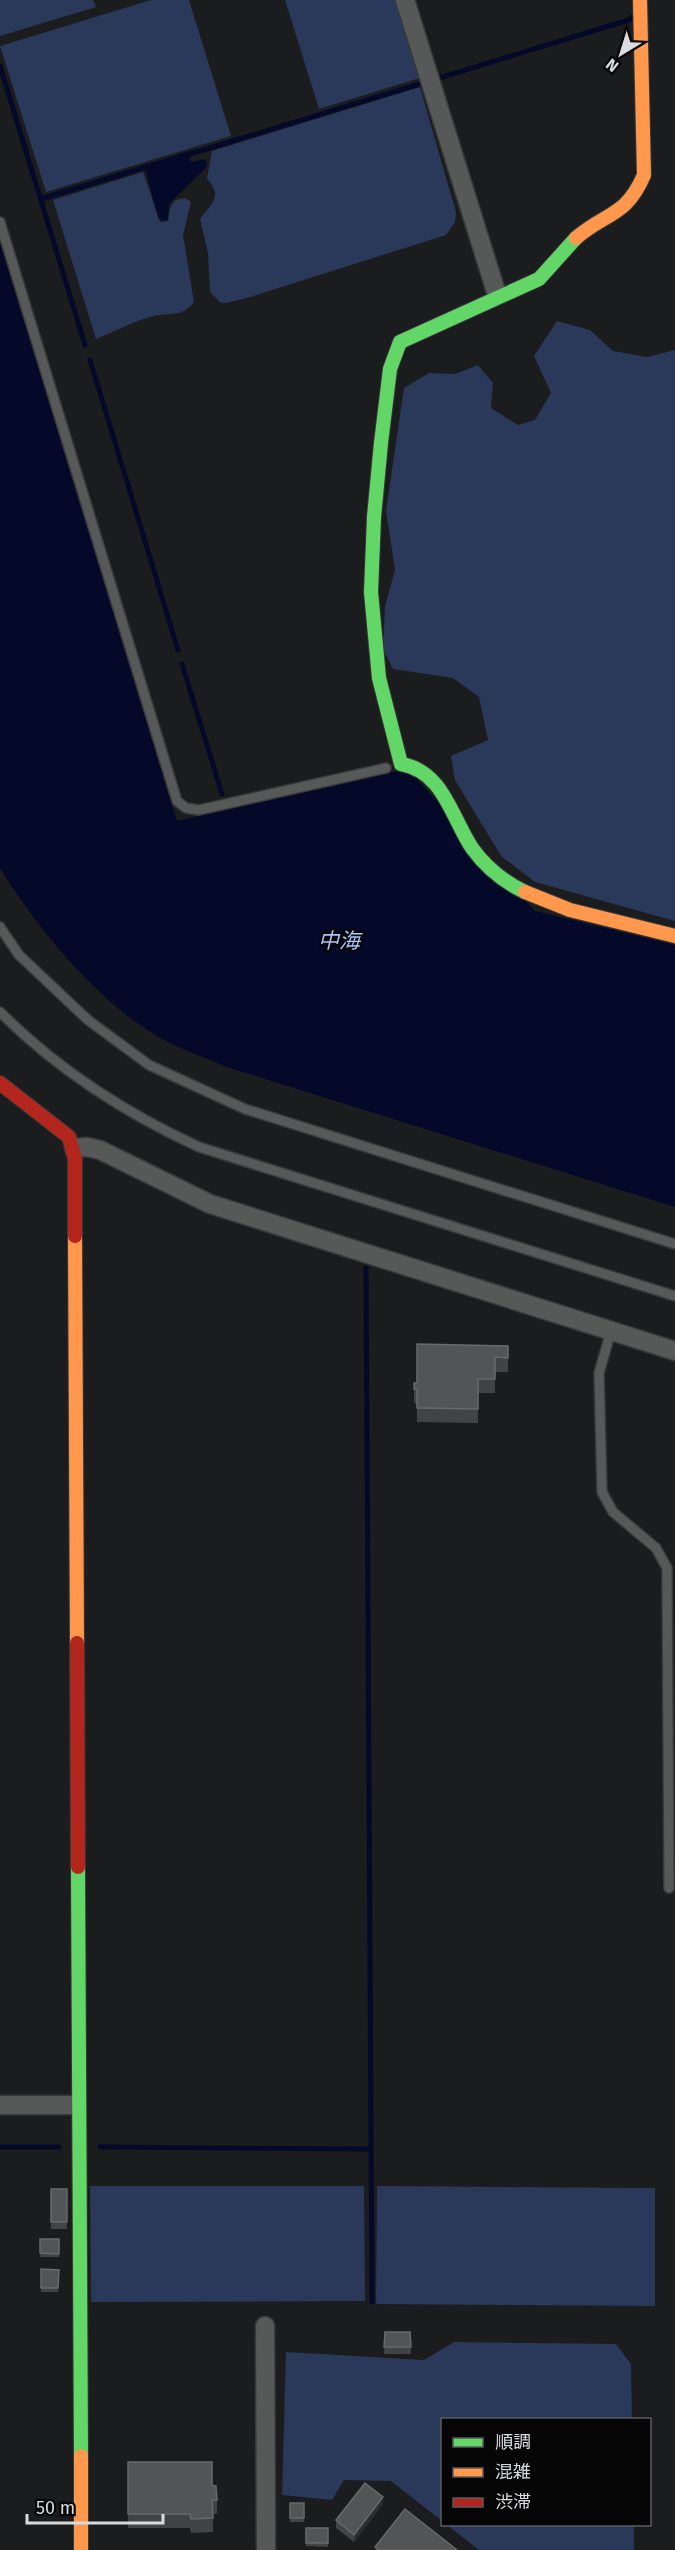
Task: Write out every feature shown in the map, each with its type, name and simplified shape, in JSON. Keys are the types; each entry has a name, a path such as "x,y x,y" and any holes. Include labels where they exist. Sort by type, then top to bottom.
{"street":[{"path":"405,0 497,295"},
{"path":"640,0 644,175 637,195 626,207 569,244 545,275 497,295 400,342 390,369 372,517 372,601 377,668 393,766 410,764 428,775 439,787 478,856 500,878 548,903 675,936"},
{"path":"0,1083 58,1127 69,1137 74,1148 81,2550"},
{"path":"74,1148 87,1147 100,1150 210,1204 675,1351"},
{"path":"0,2105 77,2105"},
{"path":"265,2326 266,2550"}],"lane":[{"path":"0,222 177,801 186,808 199,810 393,766"},
{"path":"0,927 19,955 88,1020 149,1065 245,1109 675,1244"},
{"path":"0,1012 45,1053 91,1088 155,1127 199,1147 675,1296"},
{"path":"611,1331 598,1374 602,1491 613,1512 656,1548 667,1568 669,1888"}],"shaded area":[{"path":"0,0 93,0 96,7 0,36"},
{"path":"151,0 189,0 231,136 46,192 0,46"},
{"path":"285,0 395,0 420,78 319,109"},
{"path":"420,87 456,212 455,222 446,235 250,297 221,303 210,292 208,253 200,219 212,204 215,195 207,179 212,151"},
{"path":"143,172 160,222 168,221 170,208 175,200 185,198 191,202 183,235 194,302 180,312 143,319 96,339 53,200"},
{"path":"557,321 590,330 613,351 647,357 675,350 675,921 535,882 501,856 455,780 451,756 488,740 479,697 453,678 393,669 383,649 385,606 395,570 386,511 404,388 429,373 455,374 478,365 493,383 491,408 518,425 535,420 551,393 534,356"},
{"path":"90,2186 364,2186 365,2301 91,2302"},
{"path":"377,2186 655,2188 655,2306 376,2304"},
{"path":"454,2342 616,2344 631,2364 632,2418 441,2418 441,2520 391,2481 344,2480 332,2500 282,2495 286,2352 424,2360"},
{"path":"448,2526 634,2526 634,2550 479,2550"}],"water":[{"path":"193,150 189,160 192,162 204,159 207,163 206,168 169,204 168,219 163,221 158,217 144,165"},
{"name":"中海","path":"0,241 177,821 390,772 410,771 535,911 675,945 675,1207 227,1067 172,1044 140,1025 94,986 52,941 16,892 0,868"}],"building":[{"path":"417,1344 508,1346 508,1358 495,1357 495,1379 478,1379 478,1409 417,1408 417,1389 414,1389 414,1383 417,1383"},
{"path":"51,2189 67,2189 67,2222 51,2222"},
{"path":"40,2239 59,2239 59,2254 40,2253"},
{"path":"41,2269 59,2270 58,2288 41,2288"},
{"path":"385,2332 410,2332 411,2347 384,2347"},
{"path":"128,2462 212,2462 212,2485 216,2486 217,2500 212,2500 213,2518 191,2519 190,2514 128,2514"},
{"path":"365,2483 383,2497 354,2535 336,2520"},
{"path":"290,2503 304,2503 304,2518 290,2518"},
{"path":"405,2509 457,2550 378,2550 375,2547"},
{"path":"306,2528 328,2528 328,2543 306,2543"}],"waterway":[{"path":"187,155 632,19 632,17"},
{"path":"0,66 85,345"},
{"path":"41,199 149,166"},
{"path":"90,360 178,650"},
{"path":"182,664 222,794"},
{"path":"366,1268 372,2302"},
{"path":"0,2147 59,2147"},
{"path":"100,2147 370,2149"}],"traffic: fast":[{"path":"525,892 502,878 477,855 436,785 415,768 401,764 379,678 371,592 374,517 390,369 400,342 539,279 576,238"},
{"path":"78,1867 81,2456"}],"traffic: slow":[{"path":"576,238 622,207 637,189 644,175 640,0"},
{"path":"525,892 570,910 675,936"},
{"path":"75,1236 77,1643"},
{"path":"81,2456 81,2550"}],"traffic: jam":[{"path":"0,1083 69,1137 75,1159 75,1236"},
{"path":"77,1643 78,1867"}]}
